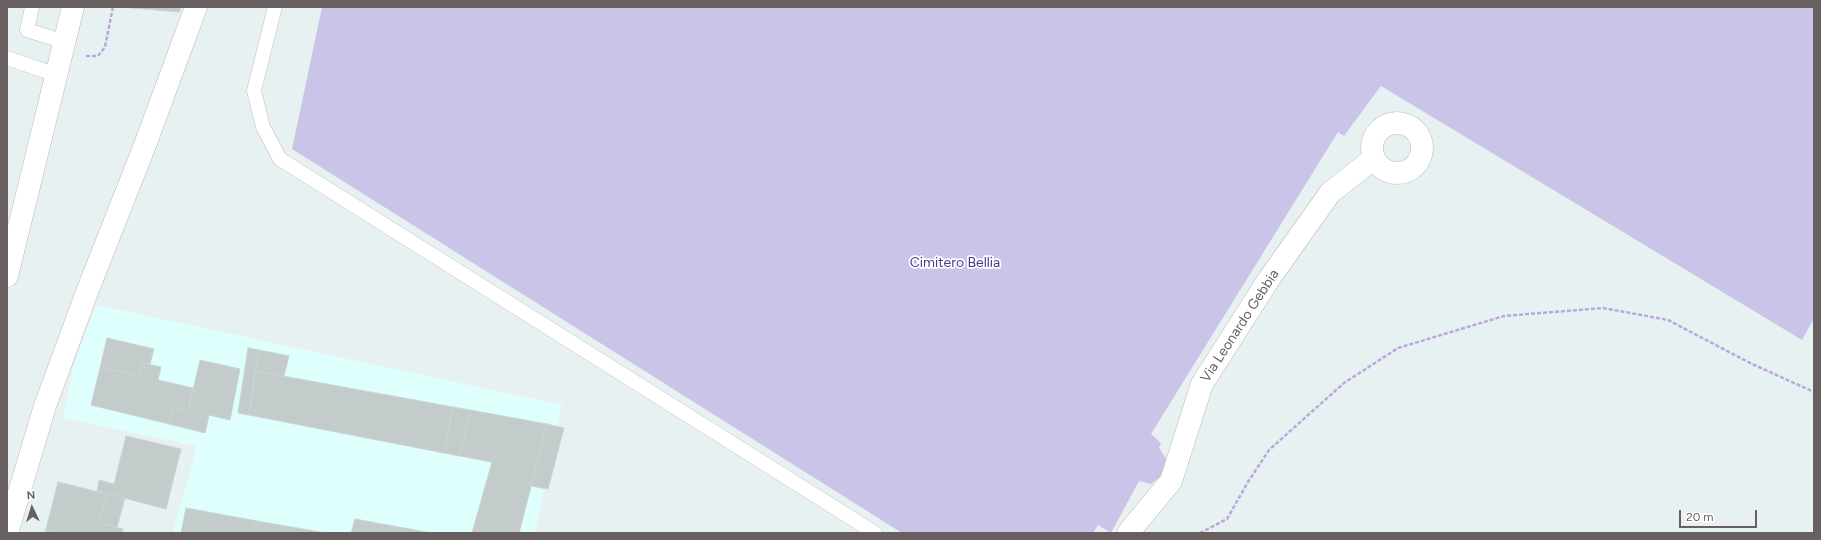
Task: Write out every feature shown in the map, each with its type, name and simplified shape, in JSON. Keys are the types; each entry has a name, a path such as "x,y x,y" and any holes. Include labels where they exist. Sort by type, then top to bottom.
{"street":[{"path":"7,276 73,7"},
{"path":"7,533 45,406 196,7"},
{"name":"Via Leonardo Gebbia","path":"1128,533 1171,481 1202,384 1269,279 1330,193 1373,158"}],"lane":[{"path":"32,7 27,30 61,58"},
{"path":"275,7 254,90 263,127 280,159 875,533"},
{"path":"7,58 61,58"}],"path":[{"path":"61,58 98,56 105,47 113,7"},
{"path":"1200,533 1227,519 1268,450 1344,384 1398,348 1504,316 1603,308 1668,320 1750,363 1814,392"}],"shaded area":[{"path":"96,305 562,405 535,533 173,533 197,446 63,418 74,365"}],"green space":[{"name":"Cimitero Bellia","path":"322,7 1814,7 1814,318 1802,340 1381,86 1344,136 1338,132 1151,434 1161,443 1159,448 1168,462 1161,476 1151,484 1139,481 1111,533 1098,525 1093,533 902,533 292,149"}],"building":[{"path":"120,7 180,7 180,12"},
{"path":"107,338 154,349 150,364 143,363 138,375 100,368"},
{"path":"248,348 259,350 249,415 238,413"},
{"path":"259,350 289,356 284,376 255,371"},
{"path":"200,360 240,369 230,420 209,415 205,433 169,424 173,407 188,411"},
{"path":"143,363 161,367 158,380 193,388 188,411 173,407 169,424 91,405 100,368 138,375"},
{"path":"255,371 453,407 444,453 249,415"},
{"path":"453,407 470,410 460,456 444,453"},
{"path":"470,410 547,424 519,533 472,533 492,462 460,456"},
{"path":"547,424 564,428 548,489 531,486"},
{"path":"126,436 181,449 166,509 97,491 99,480 114,484"},
{"path":"58,482 107,494 99,523 123,529 122,533 62,533 46,529"},
{"path":"107,494 125,498 117,527 99,523"},
{"path":"186,508 257,521 254,533 181,533"},
{"path":"355,519 431,533 351,533"},
{"path":"257,521 326,533 254,533"},
{"path":"46,529 62,533 45,533"}]}
